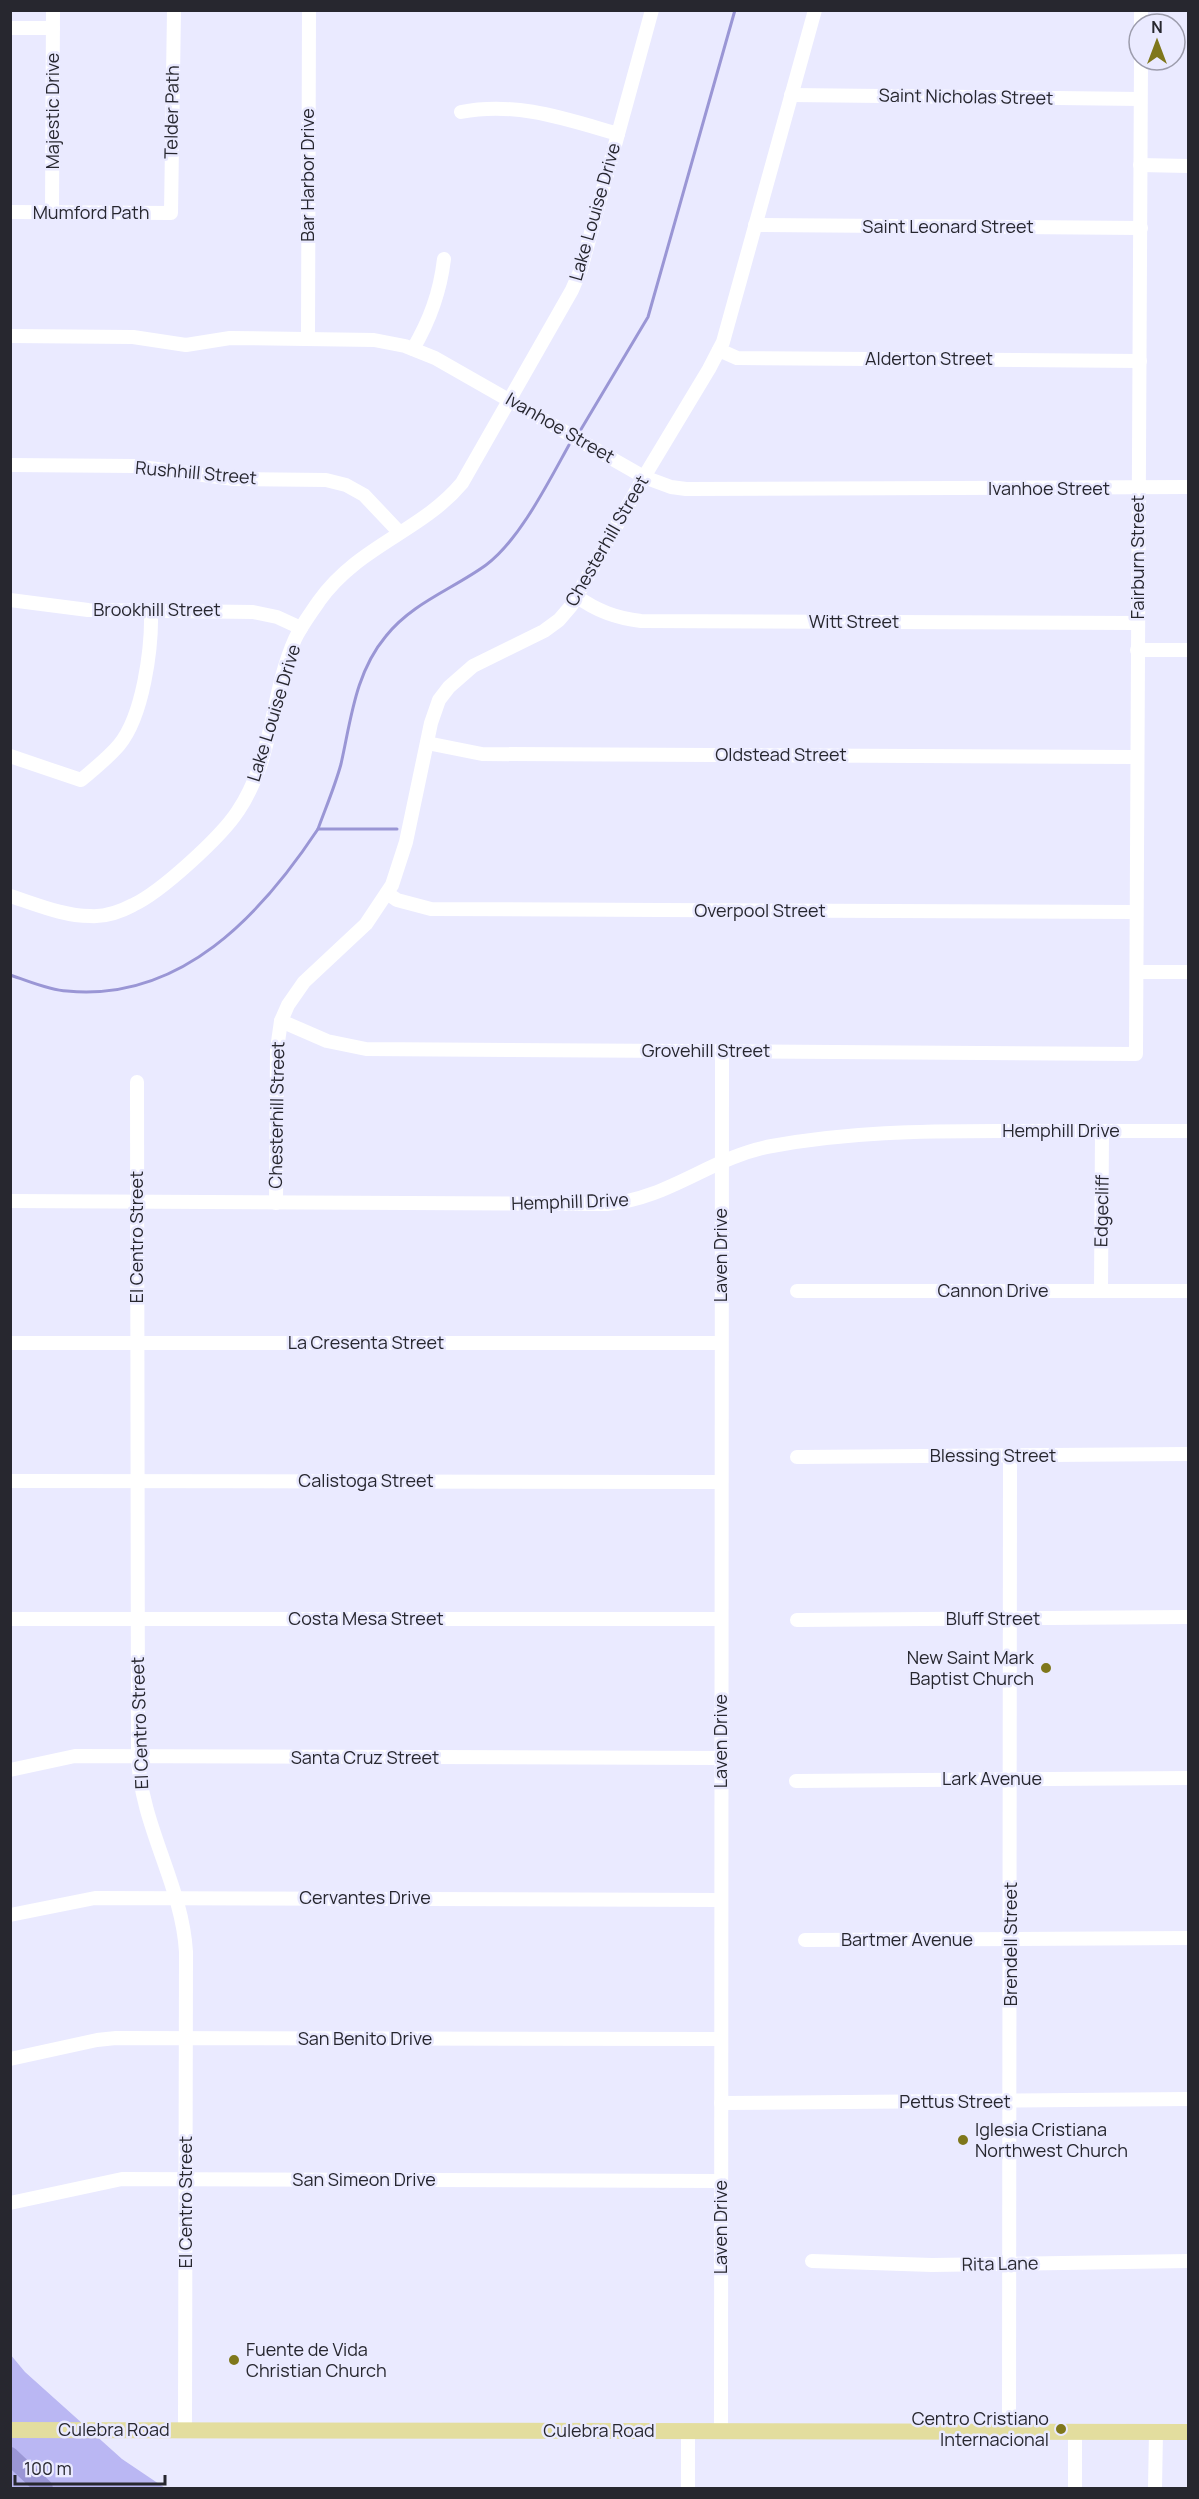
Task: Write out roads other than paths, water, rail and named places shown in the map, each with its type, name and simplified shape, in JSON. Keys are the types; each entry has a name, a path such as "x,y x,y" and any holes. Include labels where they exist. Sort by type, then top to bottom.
{"main road":[{"name":"Culebra Road","path":"10,2430 1188,2432"}],"street":[{"name":"Majestic Drive","path":"52,212 53,10"},
{"name":"Telder Path","path":"171,213 174,10"},
{"name":"Bar Harbor Drive","path":"308,339 309,10"},
{"name":"Lake Louise Drive","path":"10,896 54,910 90,917 115,913 135,905 169,880 223,830 238,812 251,789 264,753 286,662 301,628 336,580 365,554 426,517 455,491 562,308 581,269 652,10"},
{"name":"Chesterhill Street","path":"276,1203 277,1049 281,1021 288,1005 304,982 366,924 387,893 406,842 435,708 449,687 473,666 544,631 560,620 571,606 719,350 814,10"},
{"path":"10,28 53,28"},
{"name":"Fairburn Street","path":"1136,1054 1141,72"},
{"name":"Saint Nicholas Street","path":"791,95 1140,99"},
{"path":"461,112 487,108 538,111 618,134"},
{"path":"1140,165 1188,166"},
{"name":"Mumford Path","path":"10,212 171,213"},
{"name":"Saint Leonard Street","path":"755,225 1141,228"},
{"path":"413,349 427,326 437,300 444,259"},
{"name":"Ivanhoe Street","path":"10,336 133,337 186,345 230,338 374,340 396,343 443,362 644,477 670,487 686,489 1138,489 1188,487"},
{"name":"Alderton Street","path":"719,350 737,358 1140,361"},
{"name":"Rushhill Street","path":"10,465 134,466 234,479 326,480 346,485 364,495 399,532"},
{"name":"Witt Street","path":"576,596 592,608 609,615 641,621 1137,623"},
{"name":"Brookhill Street","path":"10,600 65,608 253,612 277,617 301,628"},
{"path":"10,756 81,780 118,746 133,722 150,643 151,611"},
{"path":"1137,650 1188,650"},
{"name":"Oldstead Street","path":"426,743 482,754 1137,757"},
{"name":"Overpool Street","path":"387,893 397,900 431,909 1136,912"},
{"path":"1137,972 1188,972"},
{"name":"Grovehill Street","path":"281,1021 327,1041 366,1048 1136,1054"},
{"name":"Laven Drive","path":"721,2432 722,1051"},
{"name":"El Centro Street","path":"137,1082 138,1757 139,1781 145,1810 175,1898 185,1937 187,2039 185,2430"},
{"name":"Hemphill Drive","path":"10,1201 623,1203 654,1195 744,1152 835,1136 888,1131 1188,1131"},
{"name":"Edgecliff","path":"1101,1291 1102,1131"},
{"name":"Cannon Drive","path":"797,1291 1188,1291"},
{"name":"La Cresenta Street","path":"10,1343 722,1343"},
{"name":"Blessing Street","path":"797,1457 1188,1454"},
{"name":"Brendell Street","path":"1009,2432 1010,1456"},
{"name":"Calistoga Street","path":"10,1481 721,1482"},
{"name":"Bluff Street","path":"797,1620 1188,1617"},
{"name":"Costa Mesa Street","path":"10,1619 721,1619"},
{"name":"Santa Cruz Street","path":"10,1770 75,1756 721,1758"},
{"name":"Lark Avenue","path":"796,1780 1188,1778"},
{"name":"Cervantes Drive","path":"10,1915 95,1898 721,1900"},
{"name":"Bartmer Avenue","path":"805,1940 894,1942 1011,1938 1188,1938"},
{"name":"San Benito Drive","path":"10,2059 97,2040 721,2039"},
{"name":"Pettus Street","path":"721,2103 1188,2099"},
{"name":"San Simeon Drive","path":"10,2203 122,2179 721,2181"},
{"name":"Rita Lane","path":"812,2261 1010,2264 1188,2261"},
{"path":"688,2432 688,2488"},
{"path":"1075,2432 1076,2488"},
{"path":"1155,2488 1156,2432"}],"waterway":[{"path":"580,431 648,317 735,10"},
{"path":"318,829 341,764 351,714 361,681 376,650 396,624 408,614 473,574 498,554 532,510 569,445"},
{"path":"10,975 46,987 67,991 108,991 146,982 181,967 214,946 244,921 296,861 318,829 397,829"},
{"path":"10,2456 44,2488"}],"place":[{"name":"New Saint Mark Baptist Church","path":"1046,1668"},
{"name":"Iglesia Cristiana Northwest Church","path":"963,2140"},
{"name":"Fuente de Vida Christian Church","path":"234,2360"},
{"name":"Centro Cristiano Internacional","path":"1061,2429"}]}
